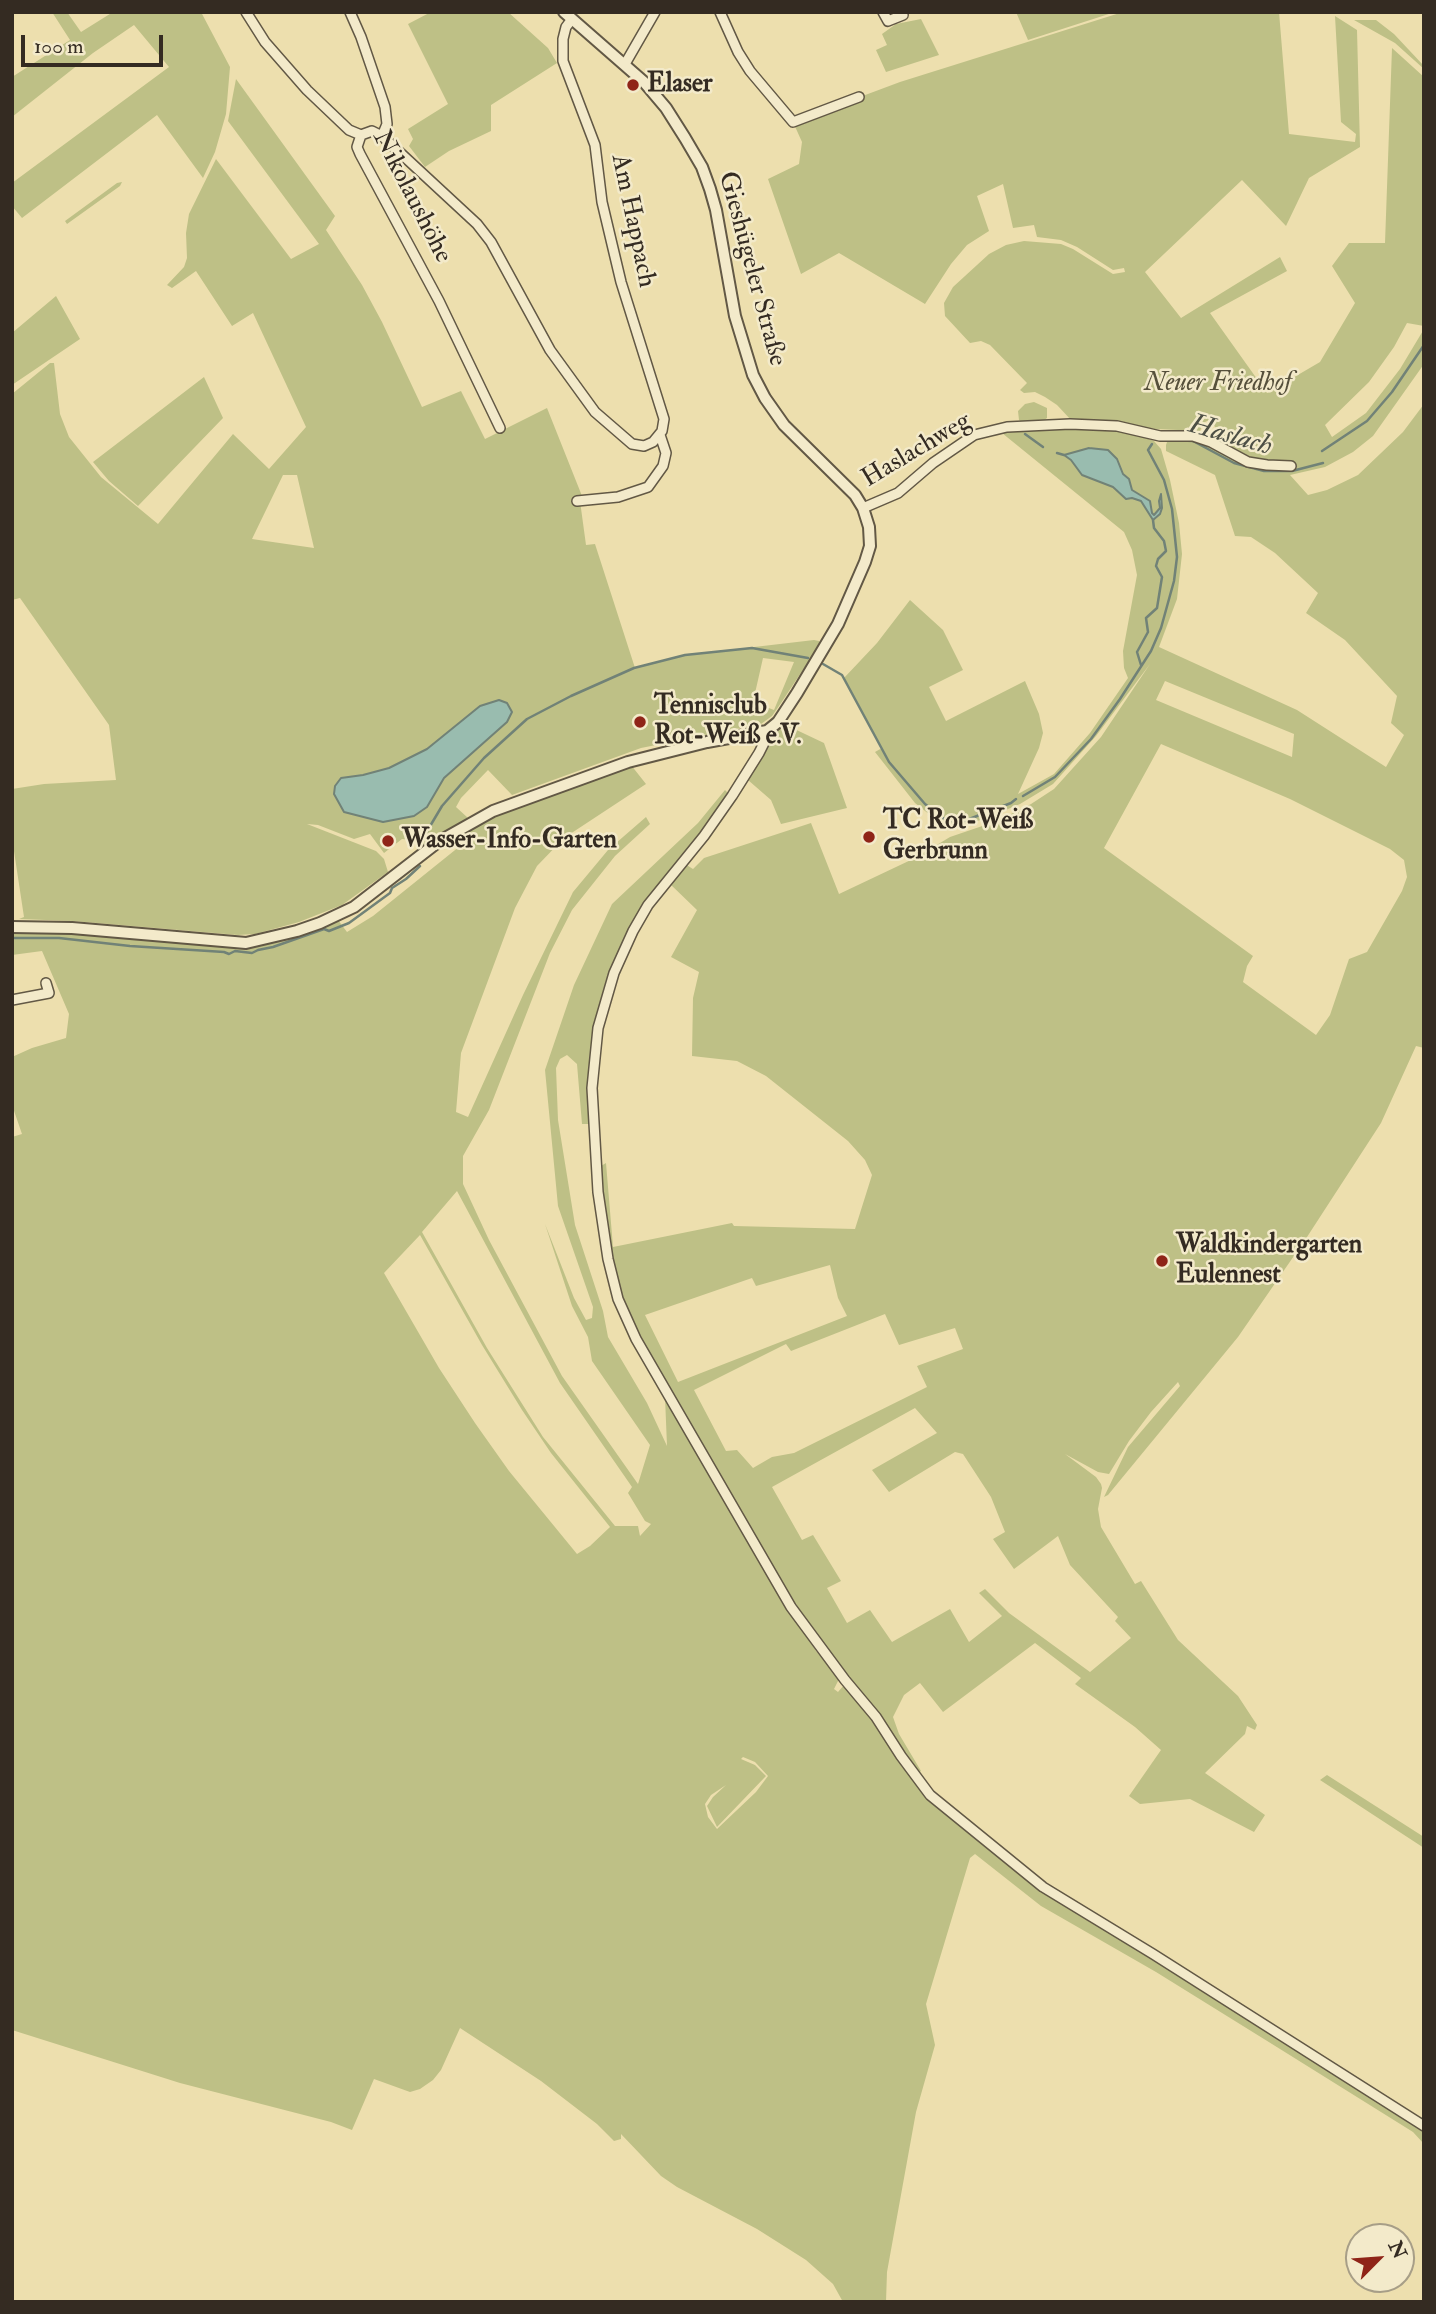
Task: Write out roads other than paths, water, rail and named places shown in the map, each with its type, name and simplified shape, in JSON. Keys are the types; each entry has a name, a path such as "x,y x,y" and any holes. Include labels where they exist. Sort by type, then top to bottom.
{"street":[{"name":"Nikolaushöhe","path":"246,12 265,42 307,90 349,130 360,135 360,154 439,301 500,428"},
{"path":"350,12 385,107 387,124 382,136"},
{"path":"625,64 656,12"},
{"path":"720,12 750,71 793,122 859,97"},
{"path":"883,12 888,21 903,15 902,12"},
{"name":"Gieshügeler Straße","path":"568,15 644,82 666,108 702,167 716,210 735,316 753,375 784,425 855,495 863,508 869,527 870,546 844,612 812,668 773,726"},
{"name":"Am Happach","path":"568,15 563,39 563,61 595,145 602,202 621,282 664,419 660,435 666,453 663,466 648,487 618,498 577,501"},
{"path":"360,135 372,131 382,136 485,233 551,350 595,412 632,444 648,444 660,435"},
{"name":"Haslachweg","path":"863,508 898,493 974,435 1007,427 1070,424 1117,426 1161,436 1193,436 1248,461 1268,466 1291,466"},
{"path":"12,927 72,928 246,943 277,937 320,923 354,907 438,842 505,806 628,762 773,726"},
{"path":"773,726 732,796 704,836 648,905 614,973 602,1007 594,1051 592,1088 598,1192 608,1259 615,1286 636,1339 778,1585 823,1651 876,1717 930,1795 1043,1887 1424,2126"},
{"path":"12,1000 47,988 52,1003"}],"waterway":[{"name":"Haslach","path":"1322,451 1367,421 1392,392 1424,345"},
{"path":"1025,434 1043,447"},
{"name":"Haslach","path":"1172,440 1193,441 1234,463 1264,471 1292,471 1323,463"},
{"path":"1023,796 1055,777 1091,739 1151,651 1161,628 1174,581 1177,557 1172,509 1164,480 1148,450 1152,444"},
{"path":"1057,453 1064,455"},
{"path":"1141,665 1137,652 1148,632 1146,618 1157,608 1162,577 1156,566 1158,559 1166,551 1164,541 1154,528 1153,520"},
{"path":"423,838 442,806 484,758 527,719 571,696 634,668 685,655 752,648 808,658"},
{"path":"823,664 842,675 889,762 925,804 947,821 964,821 1016,799"},
{"path":"12,938 59,938 229,954 235,951 252,953 349,923 390,893 392,888 420,866"}],"place":[{"name":"Elaser","path":"633,85"},
{"name":"Tennisclub Rot-Weiß e.V.","path":"640,722"},
{"name":"TC Rot-Weiß Gerbrunn","path":"869,837"},
{"name":"Wasser-Info-Garten","path":"388,841"},
{"name":"Waldkindergarten Eulennest","path":"1162,1261"}],"park label":[{"name":"Neuer Friedhof","path":"1218,384"}]}
